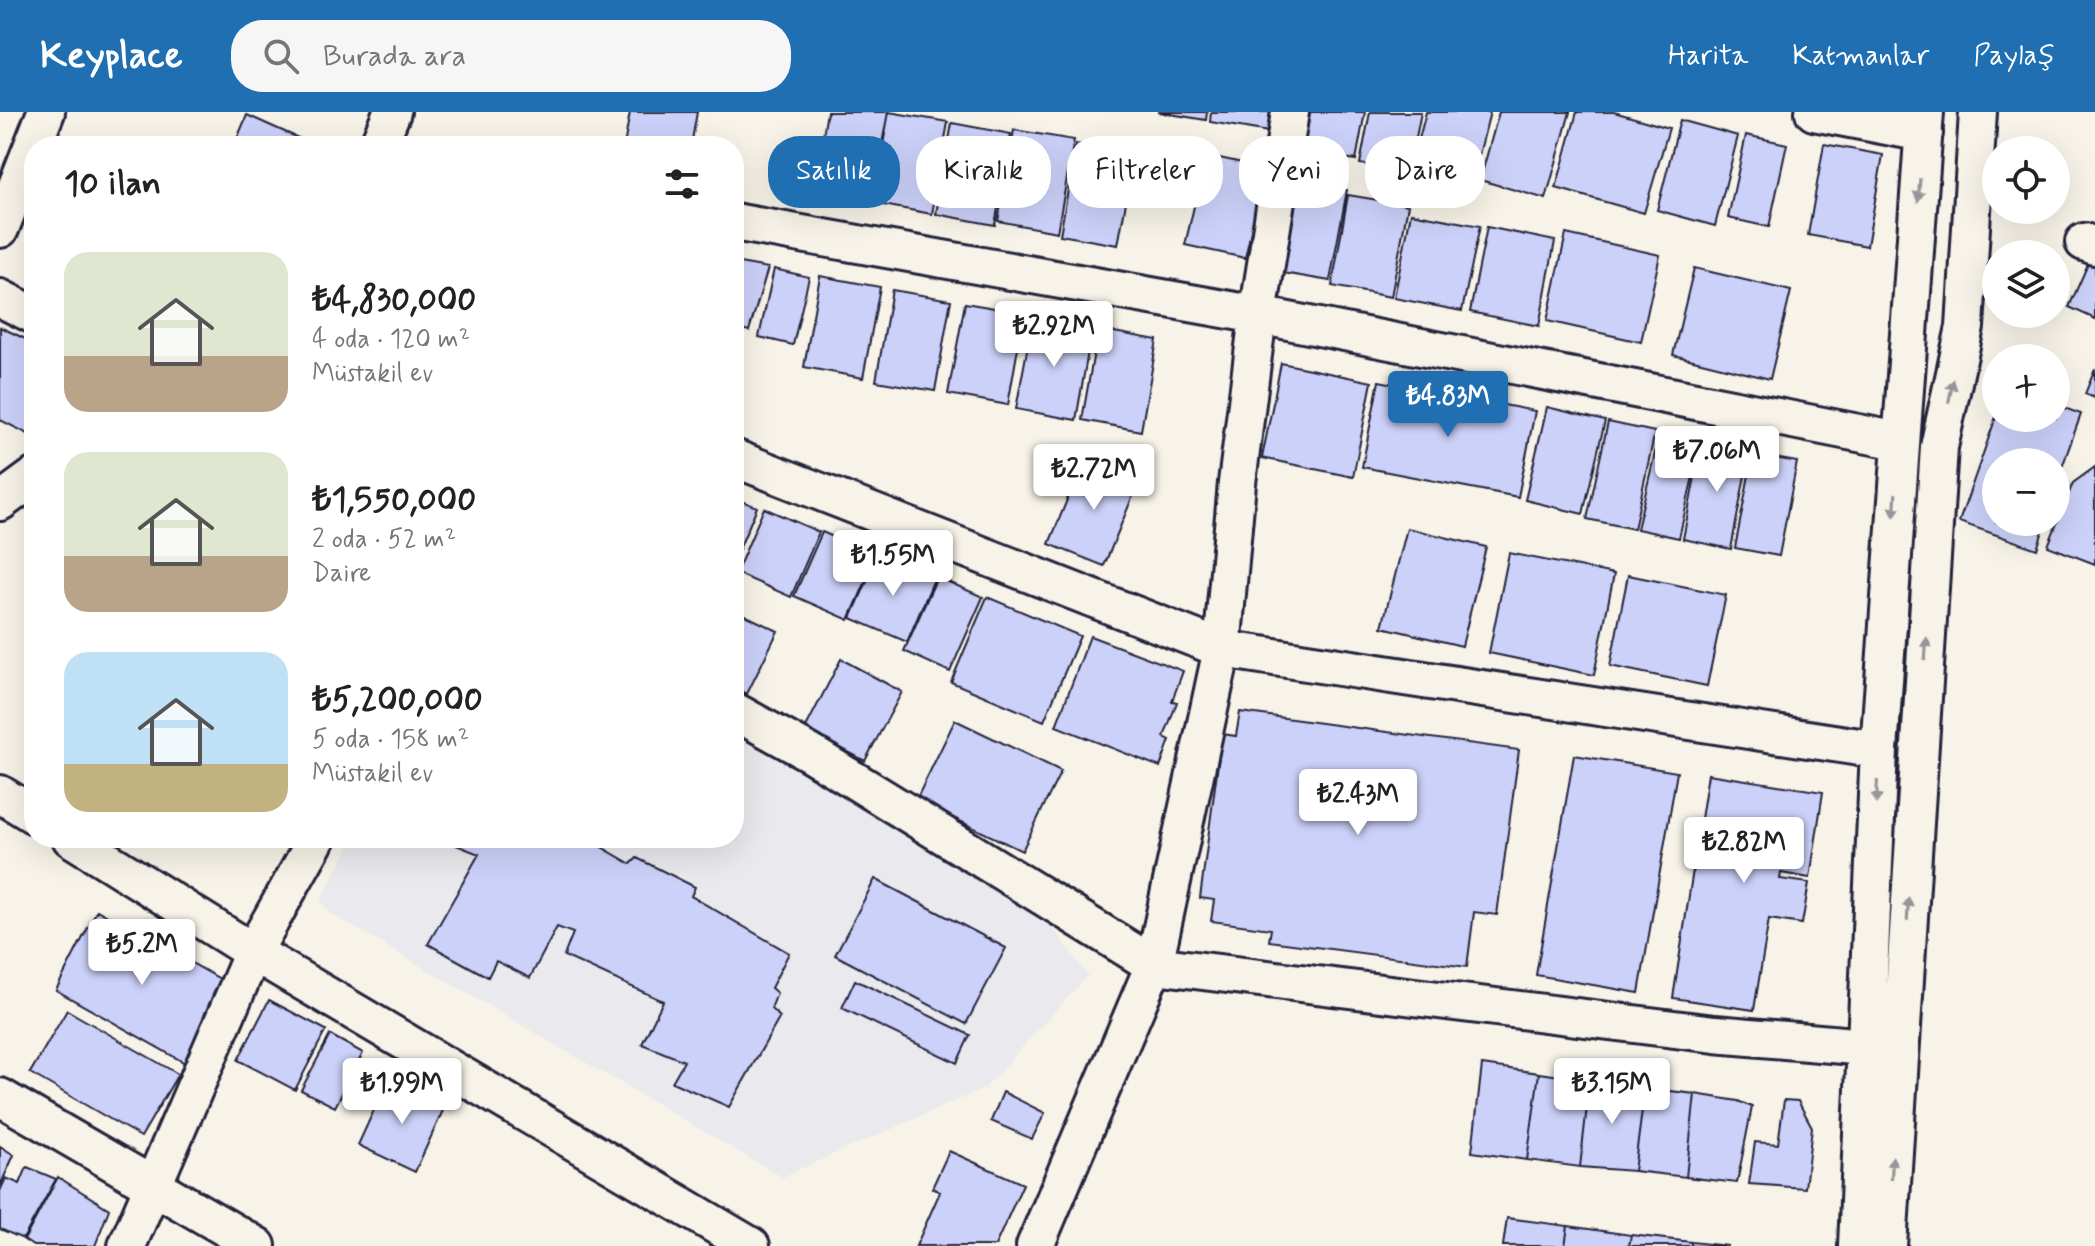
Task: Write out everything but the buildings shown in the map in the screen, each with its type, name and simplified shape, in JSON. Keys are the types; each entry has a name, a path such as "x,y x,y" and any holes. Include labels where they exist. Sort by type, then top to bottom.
{"street":[{"path":"37,136 46,112"},
{"path":"1035,1246 1154,965 1222,649 1237,483 1258,315 1290,112"},
{"path":"1814,112 1925,123 1899,441 1879,750 1857,1246"},
{"path":"1888,1246 1939,447 1965,327 1978,112"},
{"path":"0,229 24,168"},
{"path":"744,224 1258,315 1899,441"},
{"path":"0,298 24,310"},
{"path":"744,462 1222,649 1879,750"},
{"path":"0,502 24,484"},
{"path":"744,717 810,753 1154,965 1715,1034 1866,1047"},
{"path":"0,794 24,809"},
{"path":"87,848 253,952 751,1246"},
{"path":"127,1246 253,952 311,848"},
{"path":"0,1097 257,1246"}],"shaded area":[{"path":"744,736 1044,916 1088,975 985,1088 782,1177 333,915 320,901 349,848 744,848"}]}
